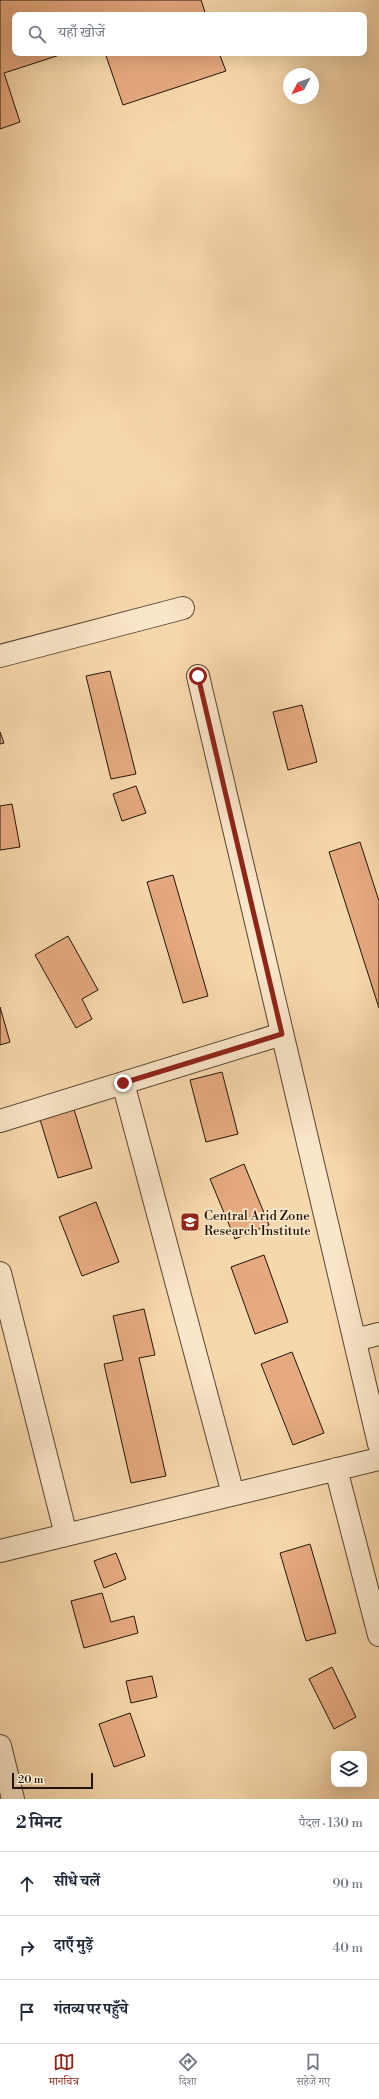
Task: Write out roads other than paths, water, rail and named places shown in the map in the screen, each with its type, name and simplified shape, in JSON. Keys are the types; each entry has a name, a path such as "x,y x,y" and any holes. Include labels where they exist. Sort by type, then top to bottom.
{"street":[{"path":"0,656 183,608"},
{"path":"198,676 379,1444"},
{"path":"0,1121 282,1034"},
{"path":"123,1083 233,1494"},
{"path":"0,1273 66,1535"},
{"path":"354,1340 379,1334"},
{"path":"0,1551 379,1459"},
{"path":"336,1469 379,1635"},
{"path":"0,1746 13,1799"}],"place":[{"name":"Central Arid Zone Research Institute","path":"190,1222"}]}
